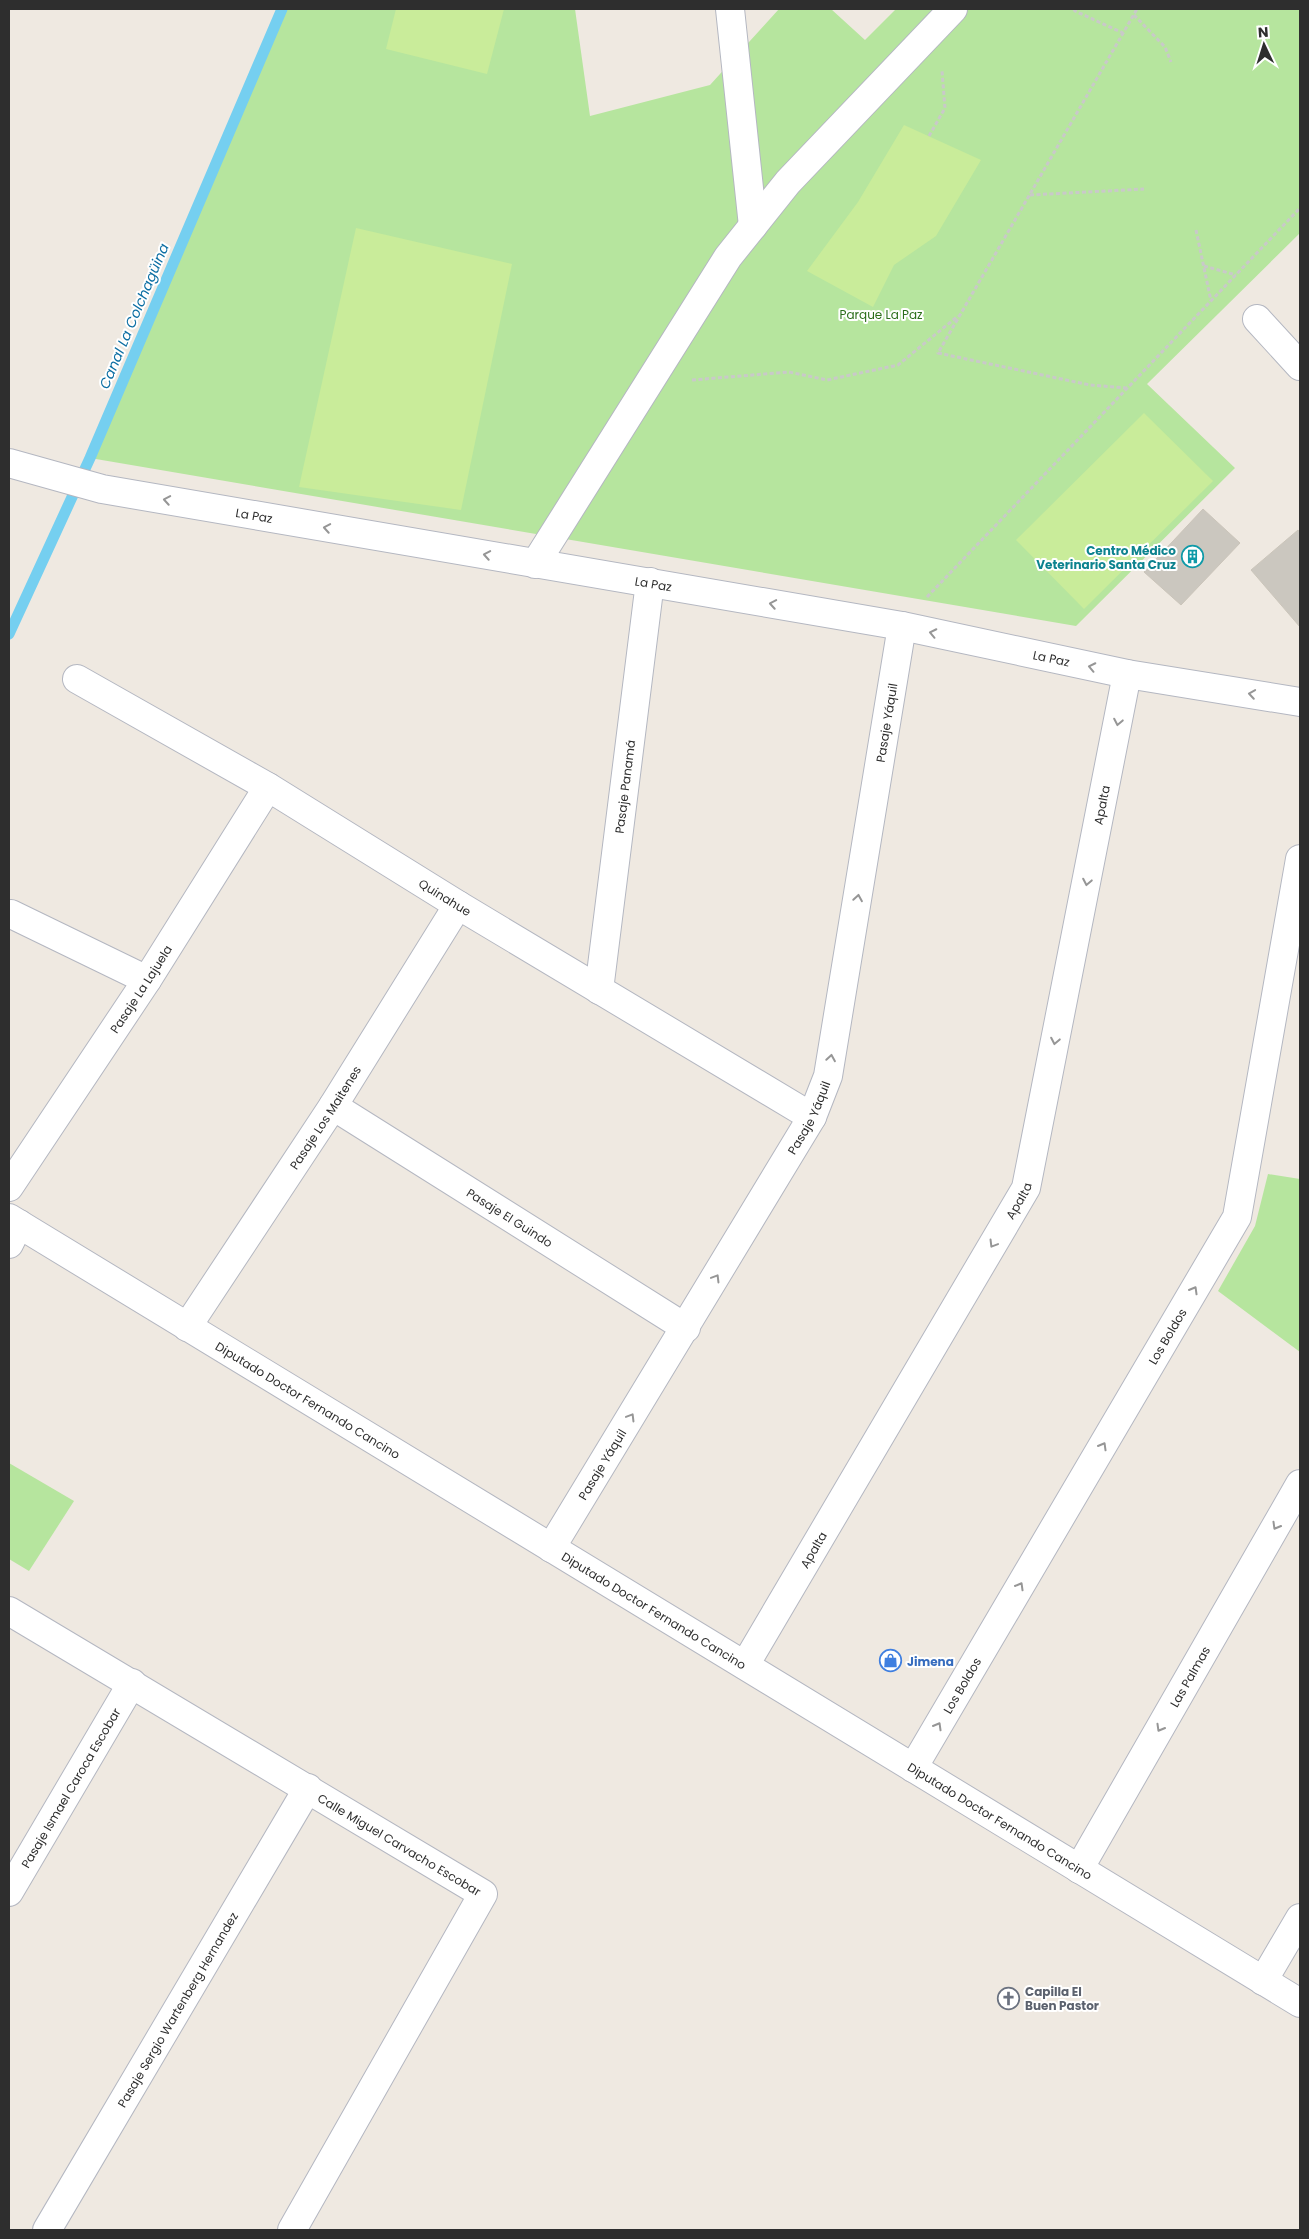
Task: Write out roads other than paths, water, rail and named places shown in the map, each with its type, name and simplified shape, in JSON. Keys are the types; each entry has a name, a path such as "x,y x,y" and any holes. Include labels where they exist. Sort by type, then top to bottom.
{"street":[{"path":"535,564 728,257 788,182 953,9"},
{"path":"736,14 753,226"},
{"path":"1256,319 1300,366"},
{"name":"La Paz","path":"9,463 102,489 902,626 1127,674 1300,702"},
{"name":"Pasaje Panamá","path":"599,990 650,582"},
{"name":"Pasaje Yáquil","path":"551,1548 686,1328 812,1117 828,1076 902,626"},
{"name":"Apalta","path":"745,1665 1026,1188 1127,674"},
{"name":"Quinahue","path":"77,679 268,787 458,905 812,1117"},
{"name":"Pasaje La Lajuela","path":"9,1187 146,980 268,787"},
{"name":"Los Boldos","path":"913,1768 1237,1217 1300,859"},
{"name":"Pasaje Los Maitenes","path":"187,1326 333,1106 458,905"},
{"path":"11,914 146,980"},
{"name":"Pasaje El Guindo","path":"333,1106 686,1328"},
{"name":"Diputado Doctor Fernando Cancino","path":"12,1229 187,1326 1300,2003"},
{"name":"Las Palmas","path":"1079,1868 1300,1484"},
{"name":"Calle Miguel Carvacho Escobar","path":"9,1611 483,1894 292,2230"},
{"name":"Pasaje Ismael Caroca Escobar","path":"9,1892 132,1683"},
{"name":"Pasaje Sergio Wartenberg Hernandez","path":"47,2230 308,1788"},
{"path":"1263,1981 1300,1918"}],"waterway":[{"name":"Canal La Colchagüina","path":"9,634 90,458 282,9"}],"place":[{"name":"Centro Médico Veterinario Santa Cruz","path":"1192,557"},
{"name":"Jimena","path":"891,1661"},
{"name":"Capilla El Buen Pastor","path":"1009,1998"}],"park label":[{"name":"Parque La Paz","path":"881,314"}]}
